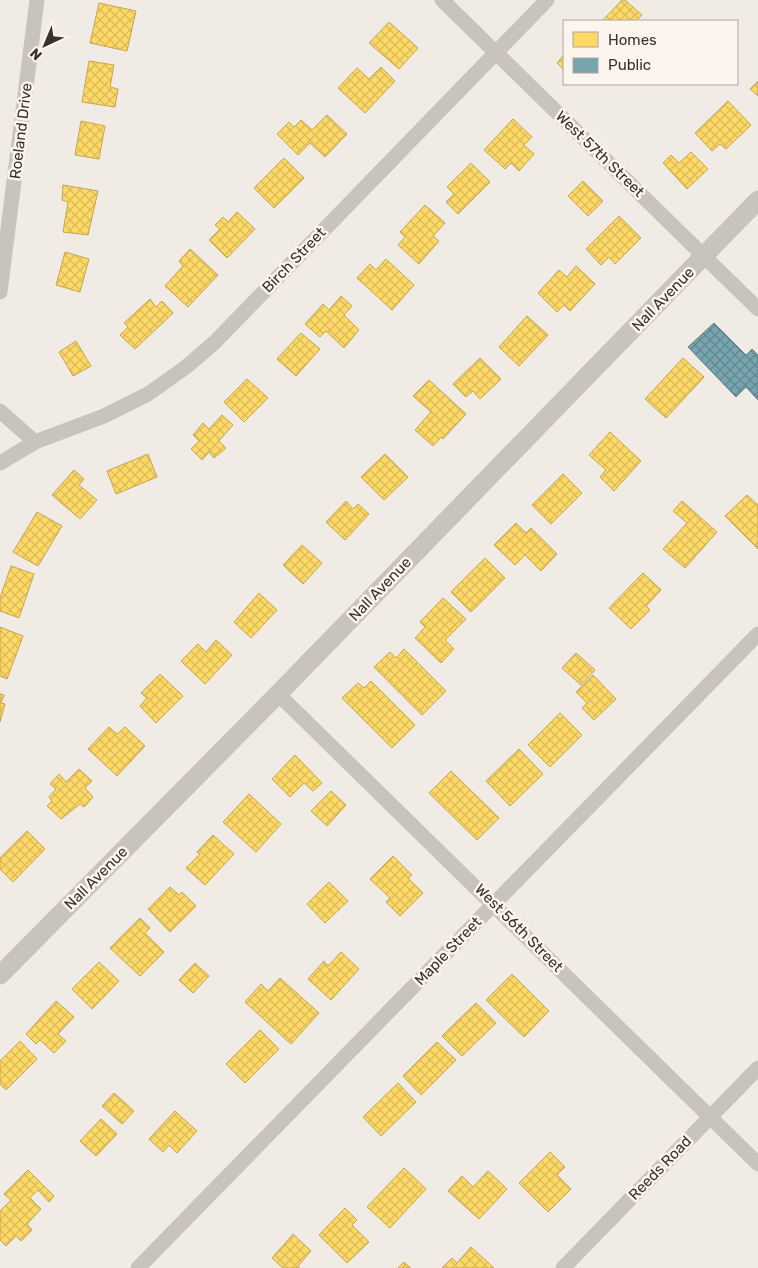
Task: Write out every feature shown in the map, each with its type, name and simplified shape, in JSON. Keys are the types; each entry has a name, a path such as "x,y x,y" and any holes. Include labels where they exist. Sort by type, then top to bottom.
{"street":[{"name":"Roeland Drive","path":"0,292 37,0"},
{"name":"West 57th Street","path":"442,0 758,308"},
{"name":"Birch Street","path":"0,462 34,442 104,416 148,394 186,367 215,342 547,0"},
{"name":"Nall Avenue","path":"0,975 278,694 758,200"},
{"path":"0,411 34,442"},
{"name":"Maple Street","path":"138,1268 758,634"},
{"name":"West 56th Street","path":"278,694 758,1164"},
{"name":"Reeds Road","path":"563,1268 758,1068"}],"building: Homes":[{"path":"622,0 625,0 642,15 637,20 603,20"},
{"path":"99,3 136,11 127,51 90,43"},
{"path":"389,22 418,48 399,69 369,43"},
{"path":"563,56 563,69 557,63"},
{"path":"89,61 114,65 110,87 118,89 115,107 82,102"},
{"path":"381,67 395,81 365,113 338,88 357,68 369,79"},
{"path":"758,81 758,96 750,89"},
{"path":"728,101 751,125 726,149 720,144 712,151 695,133"},
{"path":"327,115 347,134 325,157 310,143 298,155 277,134 289,122 294,127 301,120 312,130"},
{"path":"513,119 532,137 524,145 534,154 519,171 511,163 505,169 484,150"},
{"path":"81,121 105,126 99,159 75,155"},
{"path":"691,152 708,169 687,189 663,163 671,155 679,163"},
{"path":"284,158 304,178 274,208 254,188"},
{"path":"471,163 490,182 458,214 446,202 454,194 447,187"},
{"path":"583,181 603,201 588,216 568,196"},
{"path":"63,185 98,191 88,235 63,232 68,202 62,200"},
{"path":"425,205 445,223 433,236 439,241 419,264 398,245 405,237 400,232"},
{"path":"237,212 255,229 227,258 209,240 220,229 215,225 223,217 228,222"},
{"path":"619,216 641,238 615,264 609,257 601,265 586,249"},
{"path":"190,249 218,275 188,307 165,286 183,266 179,261"},
{"path":"65,252 89,259 80,292 56,285"},
{"path":"386,259 414,285 392,310 357,278 370,264 376,270"},
{"path":"576,266 595,284 570,311 564,305 557,312 538,293 559,270 567,277"},
{"path":"341,296 352,306 344,315 359,330 344,348 326,331 320,337 305,324 323,304 329,310"},
{"path":"150,299 156,307 162,301 173,313 135,349 120,335 128,327 124,323"},
{"path":"527,316 548,335 519,366 499,347"},
{"path":"301,333 320,349 296,376 277,359"},
{"path":"76,341 91,366 73,376 59,352"},
{"path":"480,358 501,379 480,399 473,391 466,397 453,384"},
{"path":"683,358 704,377 666,418 645,399"},
{"path":"247,379 268,398 244,422 224,402"},
{"path":"429,380 466,414 443,439 441,437 433,446 415,430 431,412 413,396"},
{"path":"222,415 233,425 219,441 226,448 214,458 209,452 202,460 191,449 199,441 193,435 203,423 209,429"},
{"path":"610,432 641,461 614,491 600,477 606,470 589,455"},
{"path":"148,454 157,477 116,494 107,471"},
{"path":"385,454 408,477 384,500 361,477"},
{"path":"74,470 84,479 79,485 97,500 80,519 52,495"},
{"path":"563,474 582,493 551,524 532,505"},
{"path":"747,495 758,505 758,549 725,516"},
{"path":"346,501 353,509 358,504 369,514 345,540 326,522"},
{"path":"682,501 717,532 685,568 663,549 687,523 673,511"},
{"path":"37,512 62,526 38,566 13,552"},
{"path":"516,523 526,533 531,528 557,554 541,571 525,555 515,565 494,545"},
{"path":"302,545 322,563 303,584 283,565"},
{"path":"485,558 505,578 471,612 451,592"},
{"path":"11,566 34,574 19,618 0,611 0,598"},
{"path":"643,573 661,590 646,606 650,610 631,629 609,608"},
{"path":"259,593 277,610 251,638 234,622"},
{"path":"443,598 466,619 445,640 454,649 441,663 415,638 425,627 420,622"},
{"path":"0,627 23,636 7,679 0,676"},
{"path":"216,640 232,655 205,684 181,661 198,644 206,652"},
{"path":"404,649 446,691 422,715 374,667 390,652 396,658"},
{"path":"576,653 595,670 581,685 562,668"},
{"path":"160,674 183,696 156,723 140,706 147,698 141,693"},
{"path":"593,675 616,699 594,720 582,708 587,703 576,692"},
{"path":"371,681 415,725 392,748 342,698 358,683 364,688"},
{"path":"0,694 4,695 1,703 5,704 0,722"},
{"path":"560,713 582,735 550,767 528,745"},
{"path":"109,727 117,734 125,727 145,746 117,776 88,749"},
{"path":"519,749 543,774 510,806 486,781"},
{"path":"295,755 322,783 313,791 304,783 290,797 272,779"},
{"path":"79,769 92,781 85,788 93,797 84,807 80,804 61,819 47,806 52,801 49,797 56,789 50,784 59,774 66,782"},
{"path":"451,771 499,818 477,840 429,793"},
{"path":"331,791 346,805 327,826 311,811"},
{"path":"249,794 281,824 256,852 223,822"},
{"path":"27,831 45,849 13,882 0,869 0,858"},
{"path":"213,835 234,854 205,885 186,868 200,854 197,852"},
{"path":"393,856 412,875 408,878 423,893 400,916 386,902 390,898 370,879"},
{"path":"329,882 348,901 325,923 307,904"},
{"path":"170,887 179,895 182,892 196,906 170,932 148,909"},
{"path":"140,918 150,928 145,933 164,952 140,976 110,948"},
{"path":"341,952 359,969 331,1000 308,979 324,961 328,966"},
{"path":"99,962 119,981 92,1009 72,989"},
{"path":"195,963 209,976 193,993 179,980"},
{"path":"512,974 549,1011 524,1037 486,1000"},
{"path":"280,978 319,1013 291,1044 245,1002 261,984 268,991"},
{"path":"56,1001 74,1017 58,1034 66,1041 54,1053 40,1040 36,1044 26,1034"},
{"path":"476,1003 496,1023 462,1056 442,1036"},
{"path":"260,1030 279,1049 245,1083 226,1064"},
{"path":"20,1041 37,1059 6,1090 0,1084 0,1061"},
{"path":"437,1042 456,1060 421,1095 403,1076"},
{"path":"398,1083 416,1102 381,1136 363,1117"},
{"path":"114,1093 134,1111 122,1124 102,1106"},
{"path":"175,1111 197,1131 177,1153 169,1145 163,1152 149,1139"},
{"path":"101,1119 117,1134 96,1156 80,1141"},
{"path":"550,1152 565,1167 557,1175 571,1189 548,1212 519,1183"},
{"path":"404,1168 426,1189 390,1228 367,1207"},
{"path":"28,1170 54,1196 49,1202 38,1190 30,1198 41,1209 27,1224 32,1230 21,1241 16,1236 6,1246 0,1240 0,1211 11,1200 4,1194"},
{"path":"488,1171 507,1189 479,1219 448,1191 462,1176 473,1187"},
{"path":"345,1208 357,1220 352,1225 369,1242 347,1263 319,1235"},
{"path":"293,1234 311,1251 298,1266 300,1268 283,1268 272,1258"},
{"path":"471,1247 494,1268 442,1268 452,1258 457,1263"},
{"path":"404,1262 411,1268 398,1268"}],"building: Public":[{"path":"714,323 746,355 752,349 758,355 758,400 746,387 736,397 688,347"}]}
